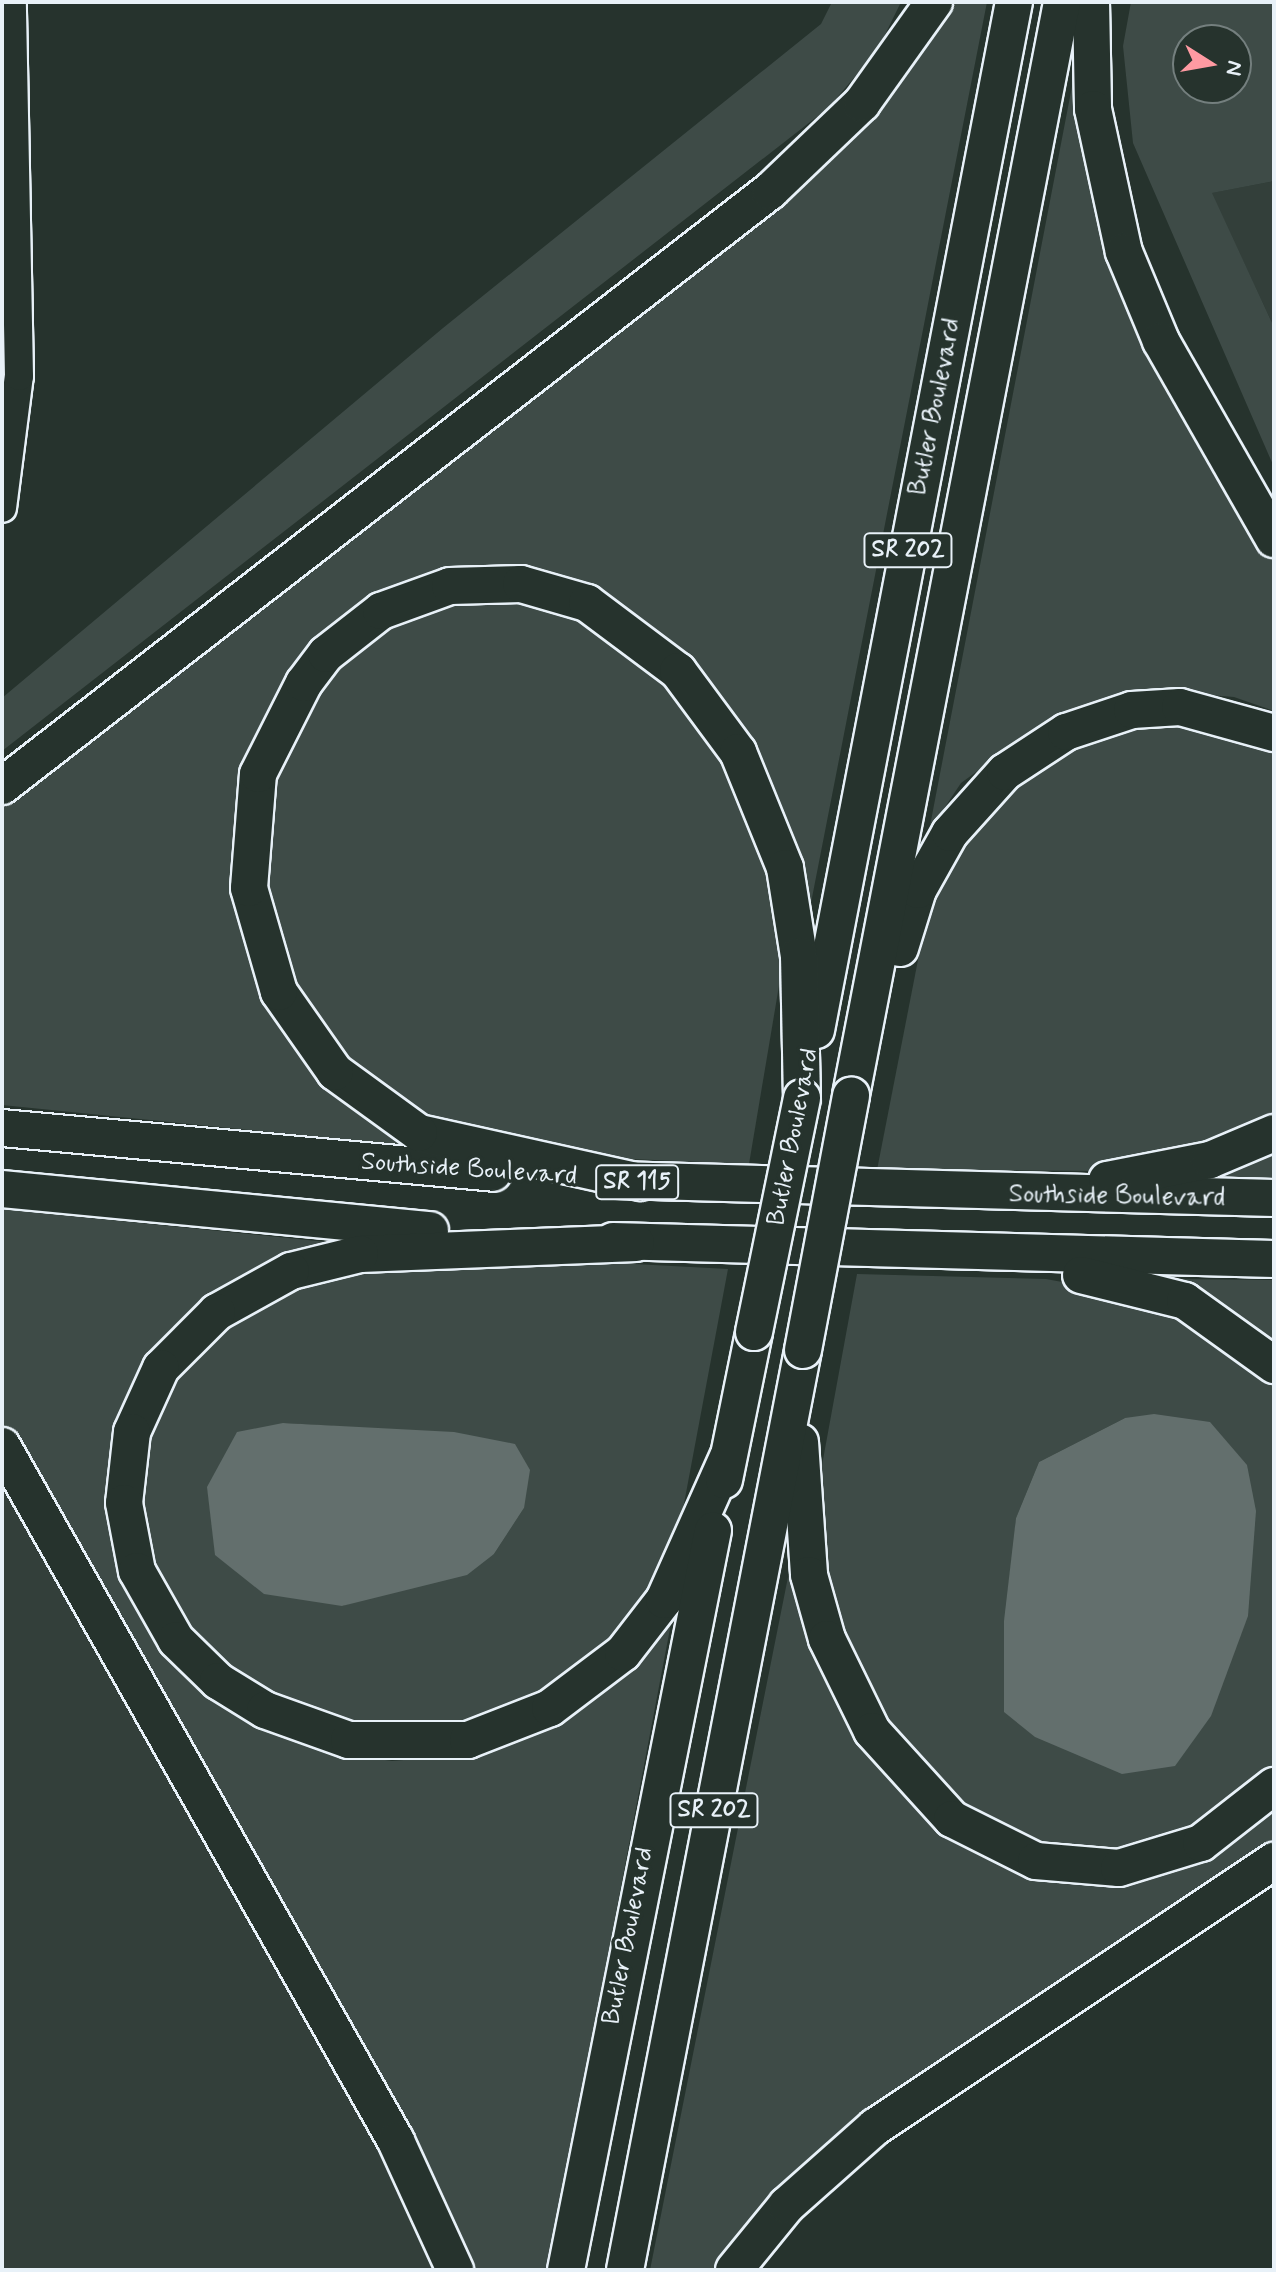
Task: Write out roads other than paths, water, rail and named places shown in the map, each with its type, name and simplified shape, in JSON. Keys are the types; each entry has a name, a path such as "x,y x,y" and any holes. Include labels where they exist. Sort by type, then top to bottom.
{"highway":[{"path":"2,786 770,191 862,103 934,2"},
{"name":"Butler Boulevard","path":"566,2270 802,1098 1014,2"},
{"name":"Butler Boulevard","path":"625,2270 1062,2"},
{"path":"1091,2 1093,109 1124,252 1167,354 1274,539"},
{"path":"640,1182 419,1133 335,1072 279,992 249,888 258,774 304,683 326,654 381,611 450,586 521,584 587,603 678,671 738,752 780,853 799,956 802,1098"},
{"path":"867,1014 933,857 985,790 1025,757 1088,723 1154,707 1203,710 1274,733"},
{"name":"Southside Boulevard","path":"2,1128 640,1182 945,1195 1274,1198"},
{"path":"945,1195 1177,1169 1274,1133"},
{"name":"SR 115","path":"2,1189 636,1243 937,1255 1274,1259"},
{"path":"636,1243 360,1254 291,1271 217,1312 161,1368 132,1432 124,1503 142,1583 197,1662 265,1710 349,1740 468,1740 550,1708 623,1653 664,1600 728,1457"},
{"path":"937,1255 1156,1290 1208,1313 1274,1365"},
{"path":"803,1350 802,1507 817,1609 855,1702 927,1798 1007,1851 1065,1866 1119,1868 1201,1843 1274,1786"},
{"path":"2,1446 402,2152 455,2270"},
{"path":"734,2270 787,2205 875,2127 1274,1861"}],"main road":[{"path":"2,508 19,376 12,2"}]}
